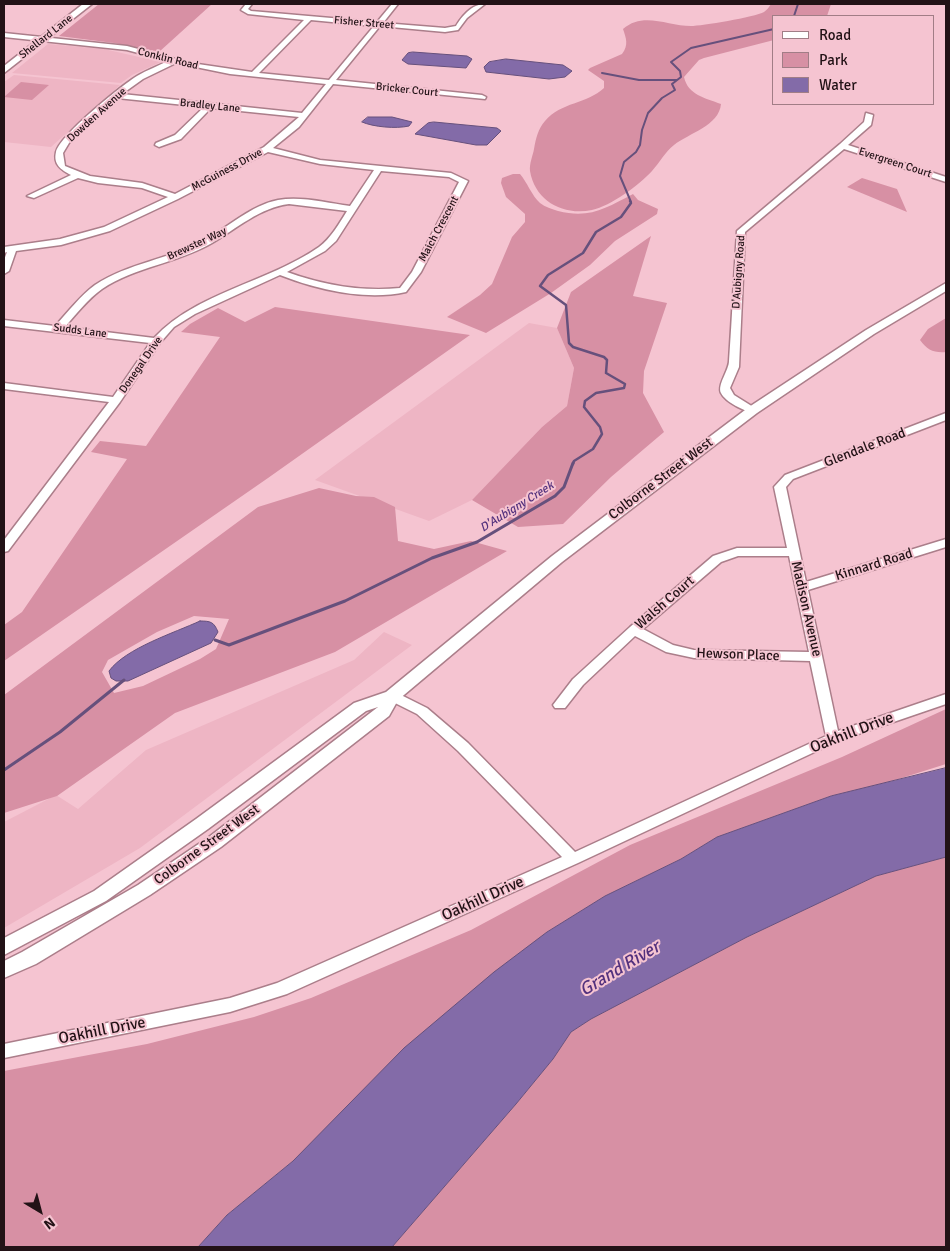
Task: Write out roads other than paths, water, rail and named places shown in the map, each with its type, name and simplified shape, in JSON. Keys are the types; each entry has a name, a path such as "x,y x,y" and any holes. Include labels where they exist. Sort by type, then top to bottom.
{"main road":[{"name":"Shellard Lane","path":"4,70 82,4"},
{"name":"Shellard Lane","path":"4,62 88,4"},
{"name":"Colborne Street West","path":"4,946 100,896 202,824 360,707 392,696 557,559 753,410 870,332 946,286"},
{"name":"Colborne Street West","path":"4,970 29,958 144,890 215,842 383,712 392,696"}],"street":[{"name":"Fisher Street","path":"249,4 244,10 250,13 445,30 460,26 470,13 482,4"},
{"name":"McGuiness Drive","path":"8,250 61,242 99,232 175,197 266,149 288,134 395,4"},
{"path":"254,74 309,18"},
{"name":"Conklin Road","path":"4,35 127,48 204,68 332,82"},
{"name":"Dowden Avenue","path":"175,61 137,80 117,96 70,138 61,150 60,162 62,167 77,175 99,181 138,185 175,197"},
{"name":"Bricker Court","path":"332,82 482,97"},
{"name":"Bradley Lane","path":"117,96 304,115"},
{"path":"159,145 178,137 209,106"},
{"name":"D'Aubigny Road","path":"753,410 730,397 726,393 725,388 734,367 741,231 868,124 869,115"},
{"name":"Evergreen Court","path":"843,146 946,180"},
{"name":"Maich Crescent","path":"266,149 320,162 451,175 464,181 416,272 402,290 387,292 324,285 304,281 280,272"},
{"name":"Donegal Drive","path":"4,548 116,400 156,341 175,322 192,312 280,272 310,256 333,239 379,168"},
{"path":"32,196 77,175"},
{"name":"Brewster Way","path":"58,329 85,299 99,287 123,275 206,242 269,205 279,202 293,202 352,210"},
{"path":"4,271 8,250"},
{"name":"Sudds Lane","path":"4,323 156,341"},
{"path":"4,397 8,386 116,400"},
{"name":"Glendale Road","path":"785,481 790,477 946,416"},
{"name":"Madison Avenue","path":"785,481 780,487 833,738"},
{"name":"Kinnard Road","path":"801,588 946,543"},
{"name":"Walsh Court","path":"560,704 578,682 634,630 717,559 737,552 793,552"},
{"name":"Hewson Place","path":"634,630 670,649 694,654 817,657"},
{"path":"392,696 422,711 463,747 572,859"},
{"name":"Oakhill Drive","path":"4,1051 230,1005 281,989 572,859 833,738 946,699"}],"water":[{"path":"408,53 467,56 472,59 466,68 408,64 402,60"},
{"path":"506,59 563,65 572,71 565,77 549,79 486,72 484,67 489,62"},
{"path":"368,117 392,117 412,122 409,126 385,127 362,122"},
{"path":"428,123 497,128 501,131 487,145 476,145 415,134"},
{"path":"200,621 212,623 217,629 218,632 211,643 128,681 116,681 111,678 109,671 127,655 138,648"},
{"name":"Grand River","path":"946,768 946,857 876,876 747,937 591,1019 571,1032 553,1059 516,1104 392,1247 198,1247 227,1215 293,1161 404,1048 494,972 547,932 605,896 681,859 717,837 831,796"}],"waterway":[{"name":"D'Aubigny Creek","path":"794,15 798,4"},
{"name":"D'Aubigny Creek","path":"631,202 620,176 624,162 636,152 640,145 642,130 648,113 662,98 675,90 672,84 681,77 680,71 671,62 691,48 772,29"},
{"path":"602,73 639,80 677,80"},
{"name":"D'Aubigny Creek","path":"573,464 574,461 593,449 602,434 600,427 584,407 585,401 596,393 624,388 625,384 606,373 607,360 604,357 573,347 569,343 566,305 540,286 548,275 583,253 596,232 621,217 631,203 630,201"},
{"name":"D'Aubigny Creek","path":"215,640 229,645 345,601 432,558 477,542 555,496 564,487 573,463"},
{"name":"D'Aubigny Creek","path":"4,770 60,732 124,680"}]}
